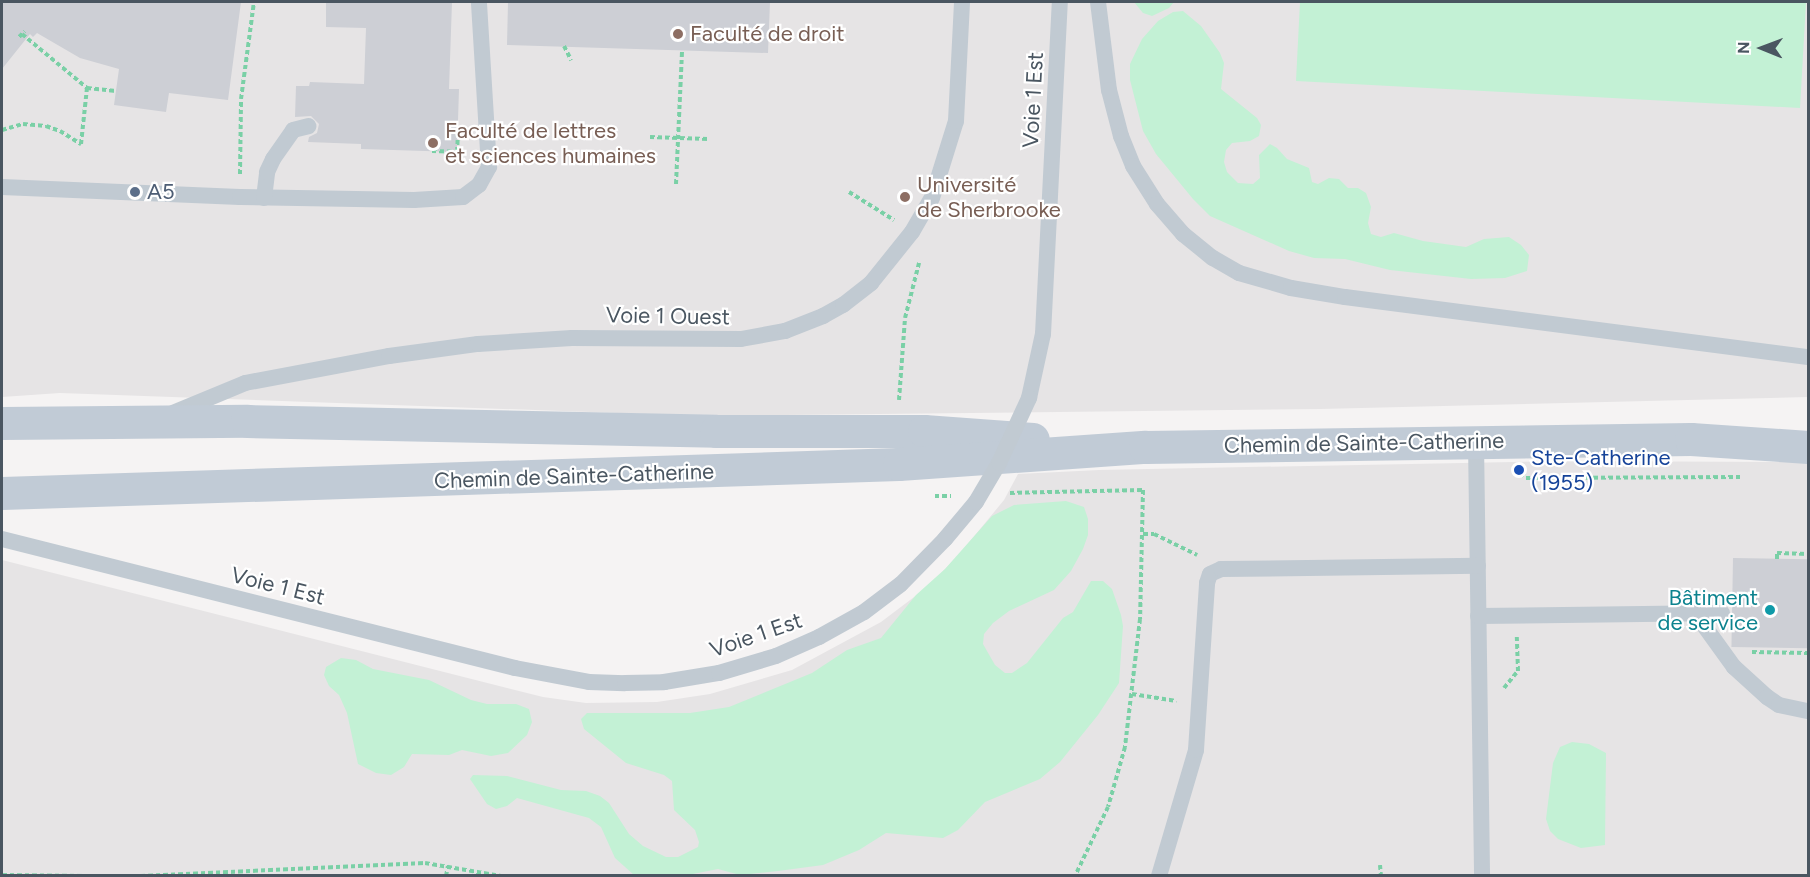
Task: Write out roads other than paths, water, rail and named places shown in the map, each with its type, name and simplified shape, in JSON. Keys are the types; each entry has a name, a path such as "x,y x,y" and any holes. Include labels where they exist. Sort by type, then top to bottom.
{"main road":[{"name":"Chemin de Sainte-Catherine","path":"2,423 156,421 716,431 924,431 1145,447"},
{"name":"Chemin de Sainte-Catherine","path":"1691,439 1809,423"},
{"name":"Chemin de Sainte-Catherine","path":"2,493 899,464 1145,447 1691,439 1809,447"}],"lane":[{"path":"2,187 264,198 445,200 463,196 474,190 488,173 489,167 479,2"},
{"name":"Voie 1 Ouest","path":"156,421 245,383 389,357 478,344 572,338 624,336 741,339 785,331 823,316 843,305 871,283 912,232 932,198 956,121 962,2"},
{"name":"Voie 1 Est","path":"2,539 526,671 589,682 625,683 684,679 736,669 776,656 819,638 864,612 901,584 945,539 976,502 999,463 1029,398 1043,334 1060,2"},
{"path":"1098,2 1112,103 1133,166 1157,204 1183,234 1208,254 1239,273 1291,288 1345,297 1809,357"},
{"path":"264,198 267,172 273,159 293,130 309,126"},
{"path":"1476,442 1482,876"},
{"path":"1159,876 1196,750 1207,583 1210,574 1221,569 1478,566"},
{"path":"1695,613 1734,667 1767,697 1779,705 1809,711"},
{"path":"1478,616 1722,613"}],"place":[{"name":"Faculté de droit","path":"678,34"},
{"name":"Faculté de lettres et sciences humaines","path":"433,143"},
{"name":"A5","path":"135,192"},
{"name":"Université de Sherbrooke","path":"905,197"},
{"name":"Ste-Catherine (1955)","path":"1519,470"},
{"name":"Bâtiment de service","path":"1770,610"}]}
